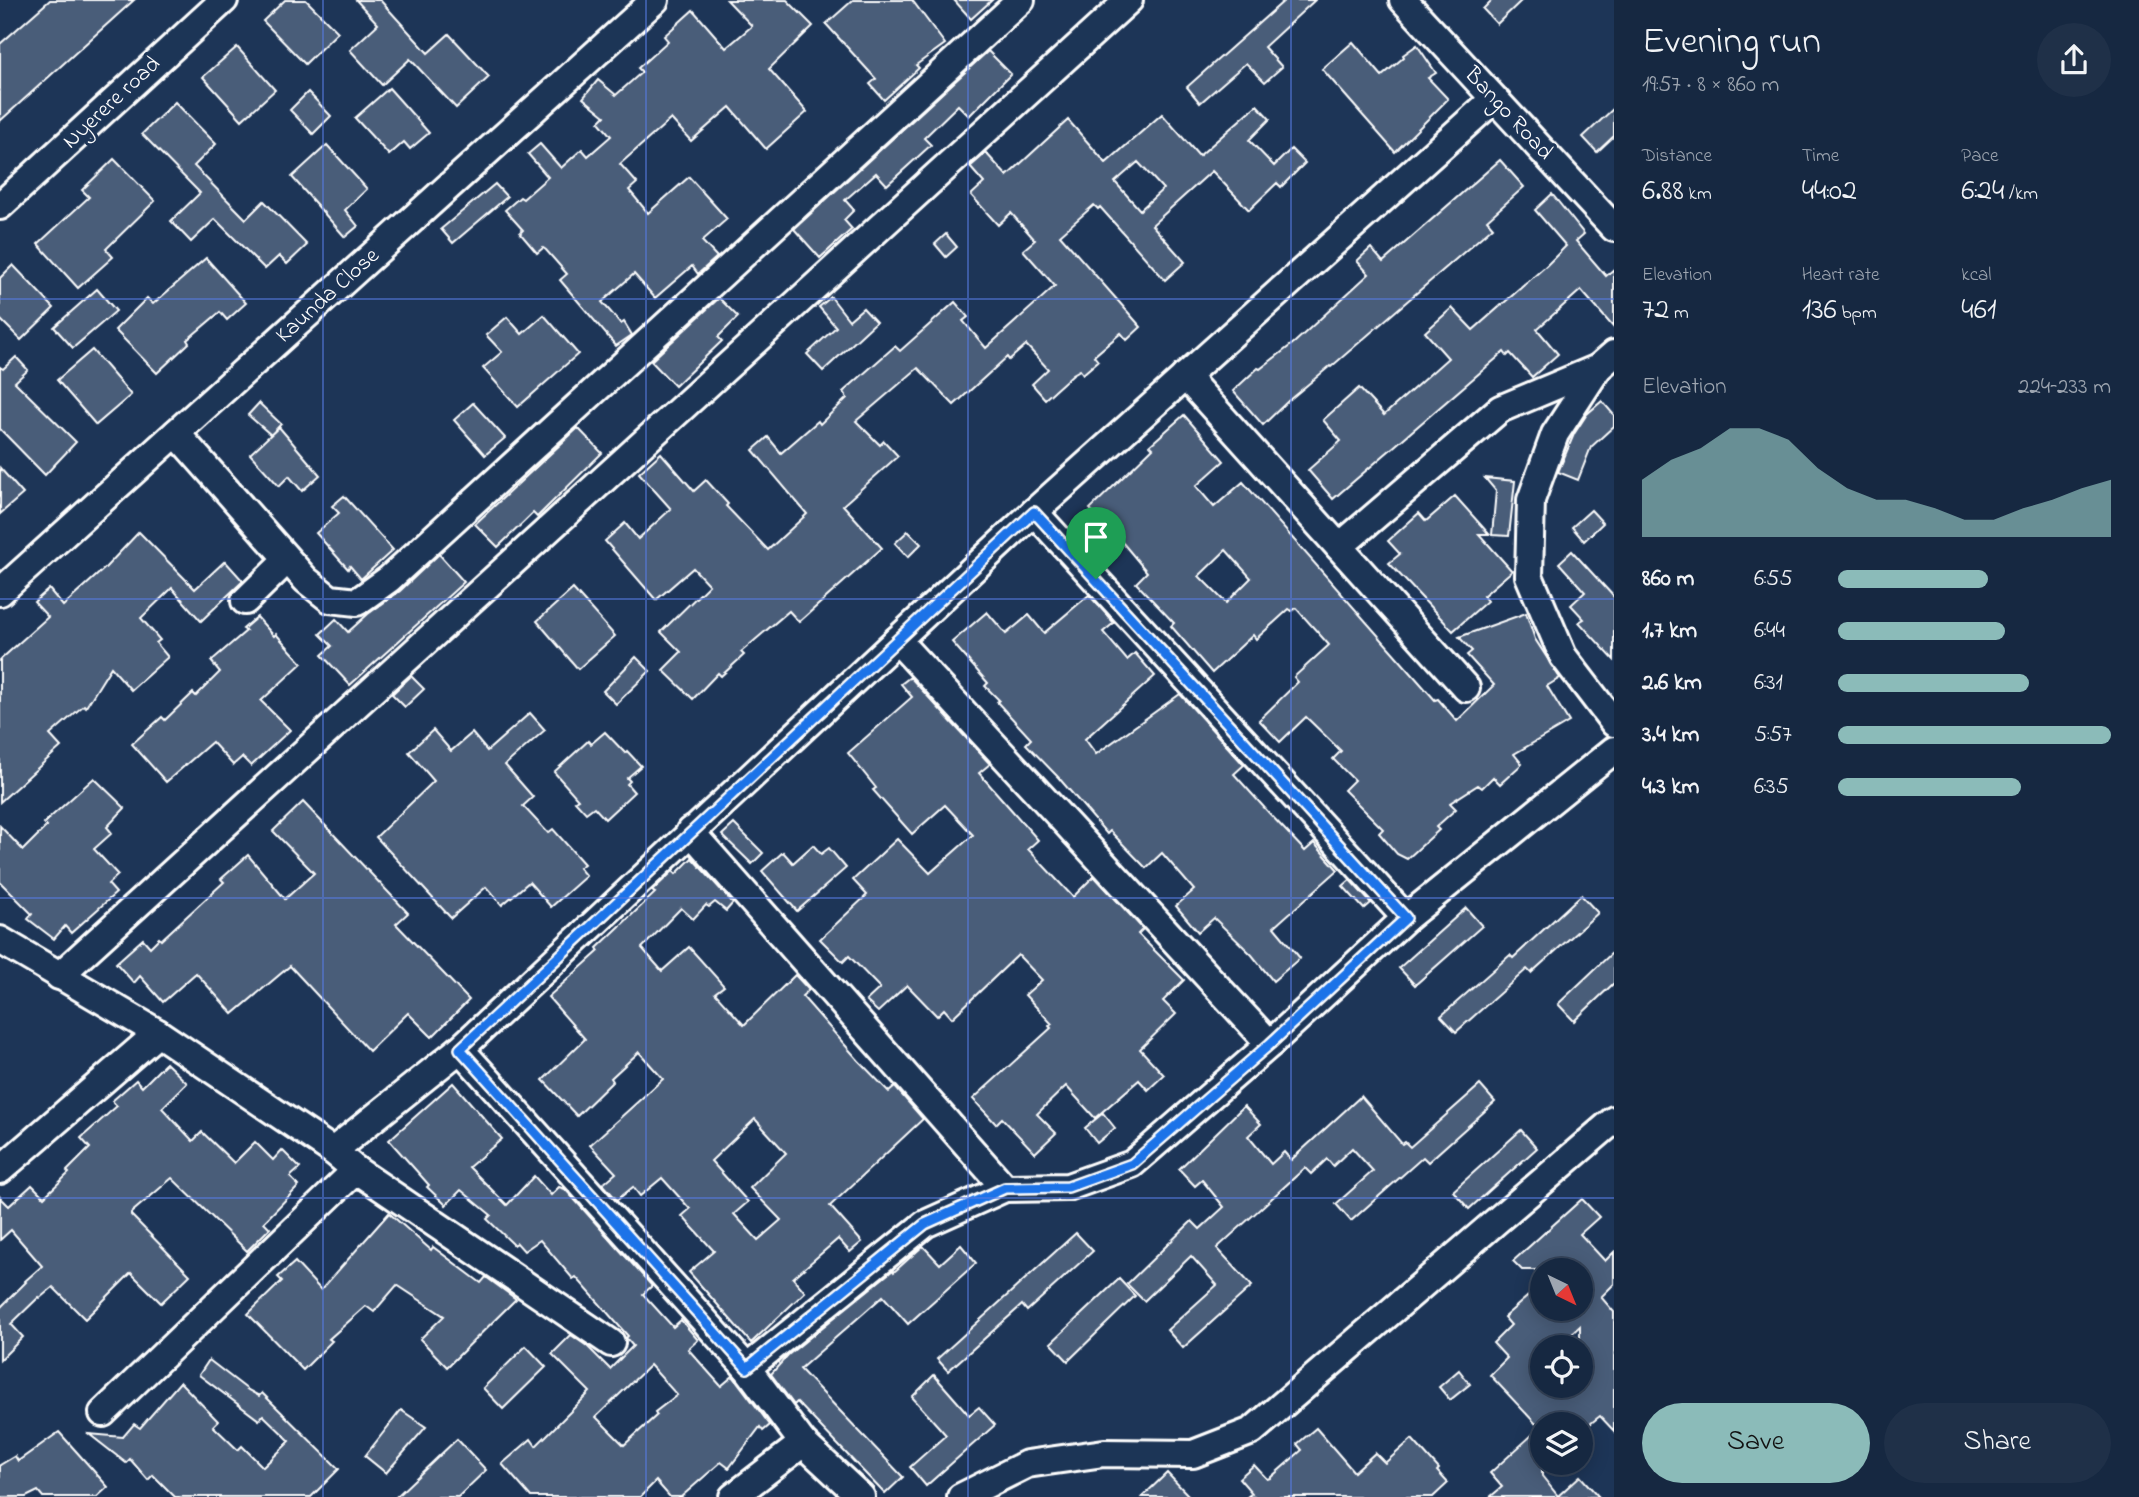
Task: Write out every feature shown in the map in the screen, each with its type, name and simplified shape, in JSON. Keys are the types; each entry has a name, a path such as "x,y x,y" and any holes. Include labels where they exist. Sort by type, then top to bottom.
{"street":[{"name":"Nyerere road","path":"0,206 224,0"},
{"name":"Kaunda Close","path":"0,592 655,0"},
{"path":"176,433 306,580 330,599 357,602 389,579 1021,0"},
{"path":"59,976 1129,0"},
{"name":"Bango Road","path":"1403,0 1614,228"},
{"path":"333,1151 460,1049 1034,512 1494,99"},
{"path":"1339,547 1500,409 1606,361"},
{"path":"1606,361 1555,434 1531,500 1529,576 1563,656 1614,723"},
{"path":"1185,376 1466,688"},
{"path":"1034,512 1406,918"},
{"path":"246,601 287,560"},
{"path":"897,640 1270,1044"},
{"path":"747,1368 925,1224 1005,1188 1068,1187 1132,1164 1270,1044 1406,918 1614,750"},
{"path":"690,831 1005,1188"},
{"path":"0,940 158,1033 611,1343"},
{"path":"0,1170 158,1033"},
{"path":"460,1049 747,1368 803,1443 861,1497"},
{"path":"961,1497 1027,1464 1104,1453 1193,1454 1252,1431 1614,1120"},
{"path":"103,1413 356,1170"},
{"path":"733,1497 803,1443"}],"building":[{"path":"50,0 134,0 0,121 0,44"},
{"path":"285,0 306,0 338,32 305,64 263,21"},
{"path":"356,0 380,0 428,53 449,34 489,77 456,108 410,59 382,85 350,50 378,24"},
{"path":"727,0 787,0 813,26 769,69 807,112 766,149 730,107 691,141 671,119 620,164 637,183 629,190 648,213 689,177 727,219 702,241 717,257 698,274 692,266 655,298 634,274 602,302 621,324 624,322 632,335 616,346 560,280 567,274 546,250 543,248 537,253 520,233 523,230 505,210 520,197 523,199 548,177 528,154 540,144 561,168 582,149 588,156 611,136 599,122 605,116 583,98 598,80 616,95 642,72 638,68 668,41 664,36 693,10 726,48 752,26"},
{"path":"853,0 912,0 945,44 916,65 919,68 884,100 870,84 876,79 826,24"},
{"path":"954,0 992,0 971,19"},
{"path":"1285,0 1315,0 1264,47 1282,67 1265,82 1246,63 1200,103 1187,87"},
{"path":"1492,0 1522,0 1497,24 1483,9"},
{"path":"1353,42 1382,76 1417,45 1436,73 1428,78 1448,99 1395,152 1322,69"},
{"path":"237,47 275,90 242,120 203,77"},
{"path":"988,51 1011,74 969,116 958,105 924,138 931,145 887,185 876,173 845,200 854,210 844,220 852,229 820,258 794,229"},
{"path":"389,88 429,133 410,149 404,142 389,155 355,118"},
{"path":"308,92 331,116 313,134 290,110"},
{"path":"175,102 216,144 194,166 246,219 264,201 307,245 287,264 279,256 265,269 215,219 191,242 171,221 200,193 142,134"},
{"path":"1257,105 1270,119 1249,140 1274,166 1291,149 1305,163 1281,187 1277,183 1249,210 1212,171 1152,225 1185,262 1165,280 1100,207 1098,209 1094,205 1060,235 1141,327 1127,340 1121,333 1094,356 1098,361 1083,374 1080,370 1073,374 1045,399 1032,384 1048,369 1026,345 1009,360 1007,357 954,405 918,368 856,421 880,445 884,441 898,456 843,505 882,548 799,622 789,611 741,652 744,655 721,676 718,673 693,699 663,670 681,652 661,632 709,585 693,568 656,600 605,541 625,523 638,539 671,509 639,473 661,453 694,491 706,480 728,504 726,506 768,550 807,514 753,450 768,437 781,453 818,421 820,424 847,398 843,392 895,346 900,351 955,302 968,317 963,321 986,348 1055,286 1023,250 1035,240 1011,213 998,225 971,195 984,183 970,167 986,153 1007,176 1068,120 1106,163 1162,114 1199,156","holes":["1138,162 1163,189 1140,210 1115,182"]},
{"path":"1614,108 1614,136 1597,152 1583,137"},
{"path":"327,145 367,189 345,210 358,226 345,237 292,177"},
{"path":"114,159 155,201 106,249 113,257 78,288 38,244 89,197 82,190"},
{"path":"1500,160 1524,187 1487,220 1493,227 1263,425 1233,391 1258,368 1295,342 1369,274 1357,261 1371,248 1383,262"},
{"path":"495,184 507,197 453,243 441,229"},
{"path":"1552,194 1584,234 1576,241 1606,276 1614,269 1614,328 1581,290 1537,329 1558,354 1532,377 1510,353 1507,356 1504,352 1333,499 1308,470 1341,441 1323,420 1359,388 1384,415 1448,358 1425,332 1452,308 1473,330 1547,265 1566,246 1535,210"},
{"path":"946,234 957,247 946,257 935,244"},
{"path":"206,258 246,303 227,320 220,312 187,340 189,343 157,373 115,330 147,298 153,304"},
{"path":"13,265 54,308 21,340 0,319 0,278"},
{"path":"97,289 116,311 73,348 54,327"},
{"path":"831,297 849,320 863,308 876,322 823,371 807,354 836,327 819,307"},
{"path":"719,298 738,317 718,337 722,341 675,386 651,361"},
{"path":"544,315 578,354 518,407 483,368 502,352 486,335 507,317 522,334"},
{"path":"92,350 131,395 96,425 57,380"},
{"path":"16,357 28,370 15,382 76,442 45,475 0,429 0,367 3,369"},
{"path":"1602,401 1614,415 1614,426 1591,447 1578,480 1558,472 1574,434 1587,414"},
{"path":"259,403 281,424 271,435 248,415"},
{"path":"473,403 505,438 485,455 454,420"},
{"path":"1184,415 1224,461 1196,486 1214,507 1243,482 1435,700 1438,699 1457,721 1494,685 1467,655 1472,651 1459,637 1526,613 1535,639 1560,678 1547,686 1569,722 1514,754 1522,764 1500,784 1493,777 1482,788 1478,785 1450,803 1456,809 1436,827 1439,830 1407,859 1397,854 1379,833 1383,829 1344,790 1354,780 1333,759 1341,751 1306,717 1280,742 1259,720 1298,682 1294,677 1329,645 1296,608 1292,611 1289,609 1256,639 1253,635 1212,673 1171,626 1174,623 1136,583 1147,572 1117,536 1097,553 1081,535 1100,519 1090,509 1153,448 1150,445","holes":["1226,550 1251,578 1226,603 1199,576"]},
{"path":"279,427 320,475 302,491 289,476 279,486 250,454"},
{"path":"578,428 602,453 537,517 533,513 498,547 475,524"},
{"path":"0,468 23,494 0,514"},
{"path":"1485,478 1515,481 1509,536 1492,535 1496,491"},
{"path":"344,496 393,550 361,579 350,566 348,569 316,533 339,513 332,506"},
{"path":"1455,496 1489,534 1479,534 1512,571 1483,596 1487,601 1453,631 1389,563 1400,554 1388,541 1419,513 1426,521"},
{"path":"1591,510 1603,523 1584,541 1572,527"},
{"path":"908,531 921,544 908,557 895,543"},
{"path":"139,532 195,589 225,561 243,581 201,621 172,588 141,618 160,640 156,643 168,657 131,690 111,667 86,707 84,705 50,735 61,747 0,802 0,660 48,617 34,602 49,589 63,606"},
{"path":"1572,551 1614,597 1614,660 1579,622 1584,619 1571,605 1585,592 1559,563"},
{"path":"439,554 464,582 350,685 322,655 332,646 320,634 336,619 348,632 400,591"},
{"path":"573,589 615,636 578,669 537,621"},
{"path":"1089,595 1114,623 1103,632 1127,660 1135,653 1155,676 1085,739 1096,754 1180,694 1244,765 1234,774 1305,851 1314,843 1338,870 1274,927 1300,958 1273,981 1252,955 1214,918 1198,932 1176,906 1194,890 1162,853 1146,868 1110,831 1107,834 1026,744 1031,739 997,702 999,700 985,686 988,683 952,642 987,612 1006,634 1029,615 1044,633"},
{"path":"257,617 302,663 261,701 290,730 251,766 242,757 233,765 212,742 166,782 132,744 162,717 165,720 193,693 196,696 220,672 211,661 246,631 243,629"},
{"path":"636,657 650,671 616,704 603,691"},
{"path":"411,676 424,689 405,707 392,694"},
{"path":"910,677 990,764 979,773 1038,840 1028,849 1073,897 1094,876 1143,929 1138,934 1184,980 1163,1001 1176,1014 1140,1049 1164,1075 1148,1090 1139,1080 1095,1118 1066,1086 1037,1114 1056,1133 1035,1153 1002,1118 996,1124 973,1099 1051,1028 1049,1026 1052,1024 1025,995 1042,980 1018,955 952,1018 944,1009 937,1016 907,985 878,1012 866,1001 880,988 849,956 843,962 820,939 867,895 853,880 897,839 930,873 973,835 945,805 912,834 873,790 876,788 848,753 912,697 901,684"},
{"path":"530,713 545,730 505,765 533,797 523,806 548,833 553,829 584,864 579,868 586,876 551,907 529,882 502,905 486,887 451,918 376,837 434,781 409,752 433,730 451,751 472,733 487,751"},
{"path":"605,732 641,766 627,778 630,781 627,784 634,792 605,819 594,807 586,813 575,801 578,799 554,772 588,741 591,744"},
{"path":"94,778 125,808 107,827 112,833 94,849 118,875 108,884 116,893 71,933 65,926 54,939 28,919 32,914 0,882 0,826 23,850 47,826 44,823"},
{"path":"303,802 408,913 396,924 469,1000 432,1037 408,1013 369,1051 290,966 233,1014 196,973 163,1002 140,976 134,983 116,963 143,939 150,947 159,938 161,940 224,882 221,879 248,855 285,899 314,873 273,831"},
{"path":"734,824 763,853 752,864 722,835"},
{"path":"813,845 821,854 829,848 846,868 797,911 762,871 783,852 793,863"},
{"path":"692,858 733,903 726,911 715,902 709,907 706,905 693,919 681,908 642,948 662,971 689,947 724,986 715,993 744,1025 795,975 809,990 802,996 859,1061 889,1092 895,1087 923,1119 830,1206 862,1242 850,1252 838,1239 793,1278 805,1292 751,1343 689,1272 714,1251 682,1216 690,1209 662,1178 640,1196 633,1187 617,1200 603,1184 616,1173 590,1145 663,1079 639,1052 577,1116 543,1080 585,1039 548,997 599,951 597,948 655,893 652,891 673,871 676,874","holes":["755,1119 786,1153 750,1188 781,1220 758,1240 734,1214 748,1202 711,1161"]},
{"path":"1350,880 1371,903 1364,909 1343,886"},
{"path":"1581,895 1598,913 1531,973 1527,969 1456,1032 1441,1016 1510,955 1513,958"},
{"path":"1466,908 1482,926 1415,985 1399,968"},
{"path":"1614,951 1614,983 1574,1021 1558,1004"},
{"path":"166,1063 187,1083 162,1108 193,1141 202,1132 234,1163 255,1142 273,1160 282,1150 300,1168 290,1177 299,1186 264,1222 270,1228 247,1251 172,1178 131,1215 190,1275 161,1303 131,1273 85,1319 53,1287 11,1324 23,1337 0,1360 0,1308 42,1266 11,1230 0,1240 0,1197 9,1206 32,1185 44,1197 90,1148 81,1138 117,1106 112,1101 136,1080 142,1087"},
{"path":"453,1083 502,1139 469,1167 507,1205 534,1176 551,1195 559,1187 565,1189 652,1286 643,1294 673,1327 681,1320 698,1340 688,1349 721,1386 733,1376 770,1425 763,1431 760,1427 729,1468 721,1462 681,1497 670,1497 656,1481 640,1497 531,1497 502,1464 531,1439 536,1446 590,1392 552,1354 571,1335 587,1346 610,1369 633,1346 626,1338 628,1336 540,1240 524,1251 517,1243 514,1245 487,1219 491,1215 461,1190 446,1205 427,1187 429,1185 389,1140","holes":["650,1365 677,1395 655,1412 657,1415 624,1445 596,1417"]},
{"path":"1480,1085 1495,1102 1428,1162 1423,1157 1351,1221 1336,1204 1373,1171 1352,1148 1333,1166 1327,1159 1311,1174 1305,1168 1217,1248 1252,1286 1183,1348 1167,1330 1217,1285 1191,1256 1144,1301 1127,1284 1192,1221 1200,1229 1224,1207 1202,1180 1195,1186 1179,1169 1244,1106 1261,1124 1248,1136 1271,1164 1284,1152 1291,1160 1361,1096 1402,1144 1405,1142 1410,1147"},
{"path":"1103,1113 1115,1128 1097,1143 1085,1128"},
{"path":"1521,1130 1537,1148 1469,1209 1453,1191"},
{"path":"1582,1199 1599,1217 1580,1234 1605,1261 1614,1252 1614,1284 1601,1297 1614,1312 1614,1431 1600,1416 1593,1422 1593,1412 1530,1412 1530,1418 1490,1375 1507,1358 1493,1343 1511,1325 1504,1317 1530,1294 1530,1321 1593,1321 1593,1258 1530,1258 1530,1270 1522,1270 1513,1261"},
{"path":"389,1213 431,1250 433,1247 481,1283 486,1277 516,1299 447,1367 420,1339 444,1316 397,1285 374,1312 366,1306 329,1339 332,1341 303,1370 248,1314 282,1281 278,1277 295,1262 321,1290"},
{"path":"1076,1233 1093,1251 1027,1311 1022,1305 948,1371 937,1359"},
{"path":"961,1245 976,1263 908,1324 883,1296 800,1369 903,1477 885,1494 797,1402 794,1405 771,1374 788,1355 923,1246 940,1264"},
{"path":"1119,1279 1135,1296 1068,1361 1051,1343"},
{"path":"526,1346 546,1367 503,1409 483,1388"},
{"path":"209,1360 248,1390 259,1396 262,1393 339,1469 311,1497 175,1497 153,1475 148,1480 130,1459 126,1463 89,1434 123,1437 134,1424 140,1428 180,1382 218,1421 213,1426 238,1450 242,1446 263,1467 290,1441 263,1415 259,1420 199,1375"},
{"path":"1459,1370 1470,1384 1450,1400 1439,1387"},
{"path":"934,1375 969,1415 979,1407 995,1425 926,1486 910,1467 946,1435 912,1397"},
{"path":"401,1410 426,1427 386,1473 365,1456"},
{"path":"1316,1428 1354,1472 1375,1453 1385,1463 1412,1439 1448,1483 1433,1497 1247,1497 1252,1493 1239,1478 1254,1465 1267,1479 1270,1478 1302,1450 1297,1444"},
{"path":"59,1432 108,1487 97,1497 43,1497 38,1491 26,1497 0,1497 0,1465 15,1456 18,1461"},
{"path":"1530,1437 1530,1475 1542,1475 1558,1496 1580,1476 1599,1497 1490,1497 1502,1487 1490,1473"},
{"path":"457,1439 486,1470 458,1497 396,1497"},
{"path":"1167,1473 1190,1497 1142,1497"}],"route":[{"path":"1034,512 1096,579 1406,918 1270,1044 1132,1164 1068,1187 1005,1188 925,1224 747,1368 460,1049 1034,512"}]}
